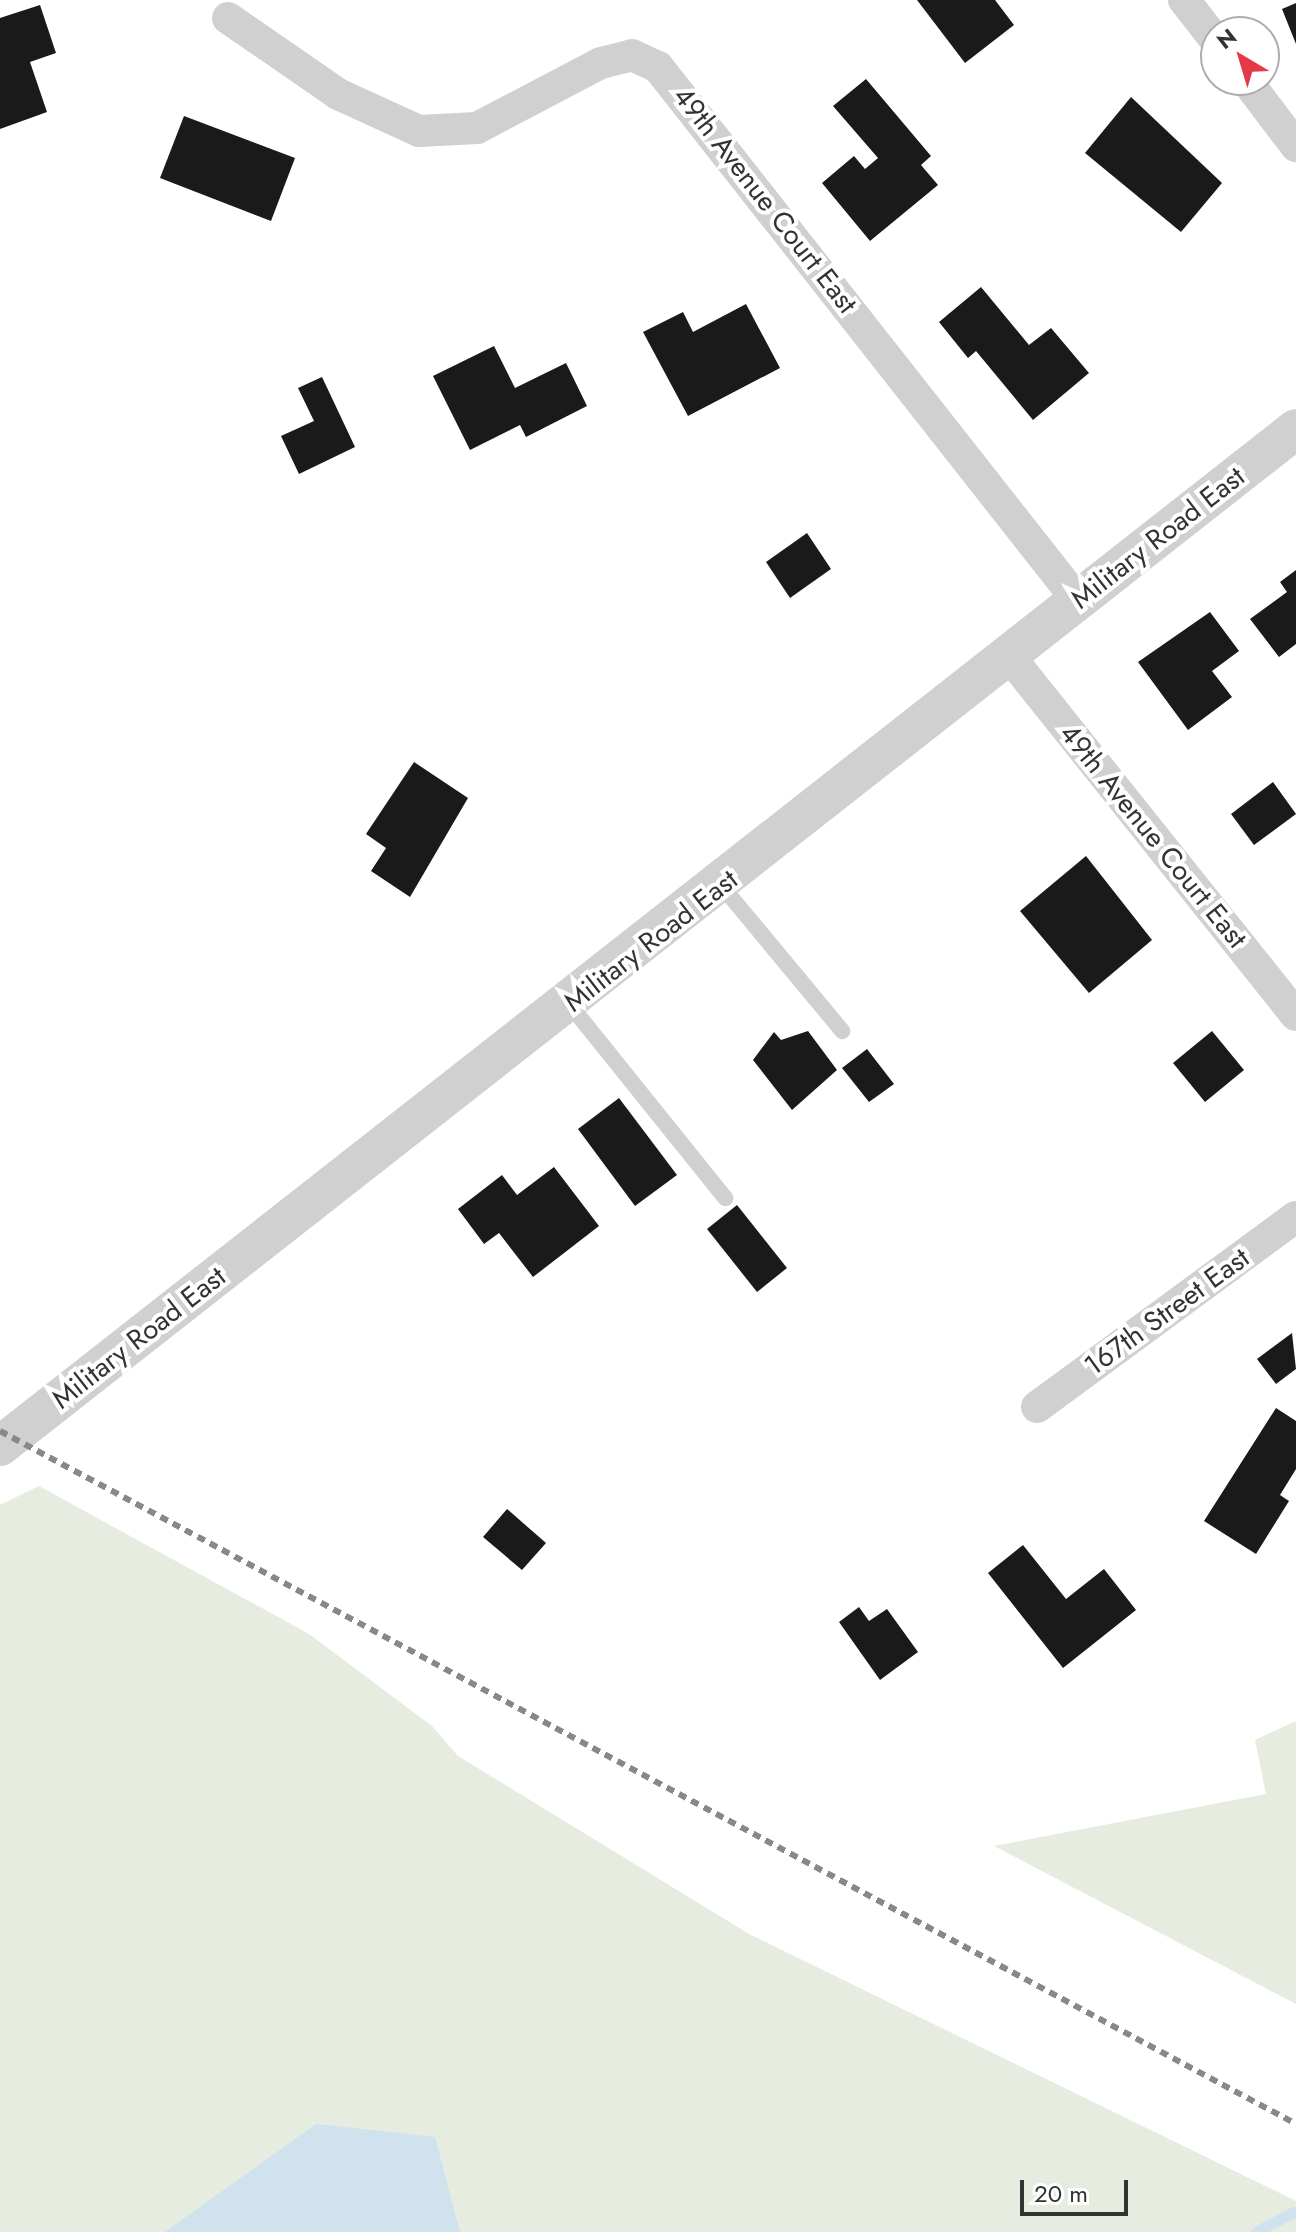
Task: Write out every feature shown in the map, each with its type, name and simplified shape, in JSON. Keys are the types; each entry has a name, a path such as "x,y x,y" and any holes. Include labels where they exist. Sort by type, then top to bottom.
{"street":[{"path":"1184,0 1200,20"},
{"name":"49th Avenue Court East","path":"228,18 338,94 419,131 477,128 601,63 632,55 658,67 1078,601"},
{"path":"1258,96 1296,146"},
{"name":"Military Road East","path":"0,1446 570,1005 1296,429"},
{"name":"49th Avenue Court East","path":"1010,657 1296,1015"},
{"name":"167th Street East","path":"1037,1407 1296,1217"}],"lane":[{"path":"721,885 842,1031"},
{"path":"570,1005 725,1198"}],"shaded area":[{"path":"39,1486 309,1634 432,1726 458,1756 749,1934 1296,2201 1296,2232 0,2232 0,1505"},
{"path":"1296,1721 1296,2004 994,1846 1266,1794 1255,1740"}],"water":[{"path":"316,2124 435,2137 460,2232 165,2232"}],"building":[{"path":"917,0 995,0 1014,25 965,63"},
{"path":"1296,3 1296,44 1282,9"},
{"path":"40,5 56,53 30,62 47,112 0,129 0,18"},
{"path":"866,79 931,156 921,165 938,185 870,241 822,183 854,156 865,169 878,158 833,106"},
{"path":"1131,97 1222,183 1181,232 1085,153"},
{"path":"184,116 295,158 271,221 160,178"},
{"path":"981,287 1029,345 1051,328 1089,373 1033,420 976,351 968,358 939,322"},
{"path":"746,304 780,368 688,416 643,332 683,312 693,332"},
{"path":"494,346 515,388 566,363 587,406 526,437 520,425 470,450 433,376"},
{"path":"322,377 355,447 299,474 281,436 314,421 298,388"},
{"path":"807,533 831,569 790,598 766,562"},
{"path":"1296,570 1296,644 1279,657 1250,619 1287,592 1280,582"},
{"path":"1210,612 1239,651 1212,671 1232,697 1188,730 1138,662"},
{"path":"414,762 468,798 410,897 371,871 386,848 366,834"},
{"path":"1273,782 1296,814 1254,845 1231,814"},
{"path":"1086,856 1152,940 1089,993 1020,911"},
{"path":"808,1031 837,1070 792,1110 753,1060 774,1032 781,1040"},
{"path":"1212,1031 1244,1070 1205,1102 1173,1063"},
{"path":"867,1049 894,1084 869,1102 842,1068"},
{"path":"619,1098 677,1175 635,1206 578,1129"},
{"path":"554,1167 599,1226 533,1277 499,1233 484,1244 458,1209 502,1175 517,1195"},
{"path":"737,1205 787,1268 757,1292 707,1229"},
{"path":"1292,1333 1296,1369 1276,1384 1257,1359"},
{"path":"1276,1408 1296,1421 1296,1469 1280,1495 1289,1501 1256,1554 1204,1521"},
{"path":"507,1509 546,1543 522,1570 483,1537"},
{"path":"1023,1545 1066,1599 1104,1569 1136,1610 1063,1668 988,1573"},
{"path":"859,1607 869,1621 887,1609 918,1652 880,1680 839,1622"}],"waterway":[{"path":"1256,2232 1293,2212"}],"railway":[{"path":"0,1431 1296,2124"}]}
